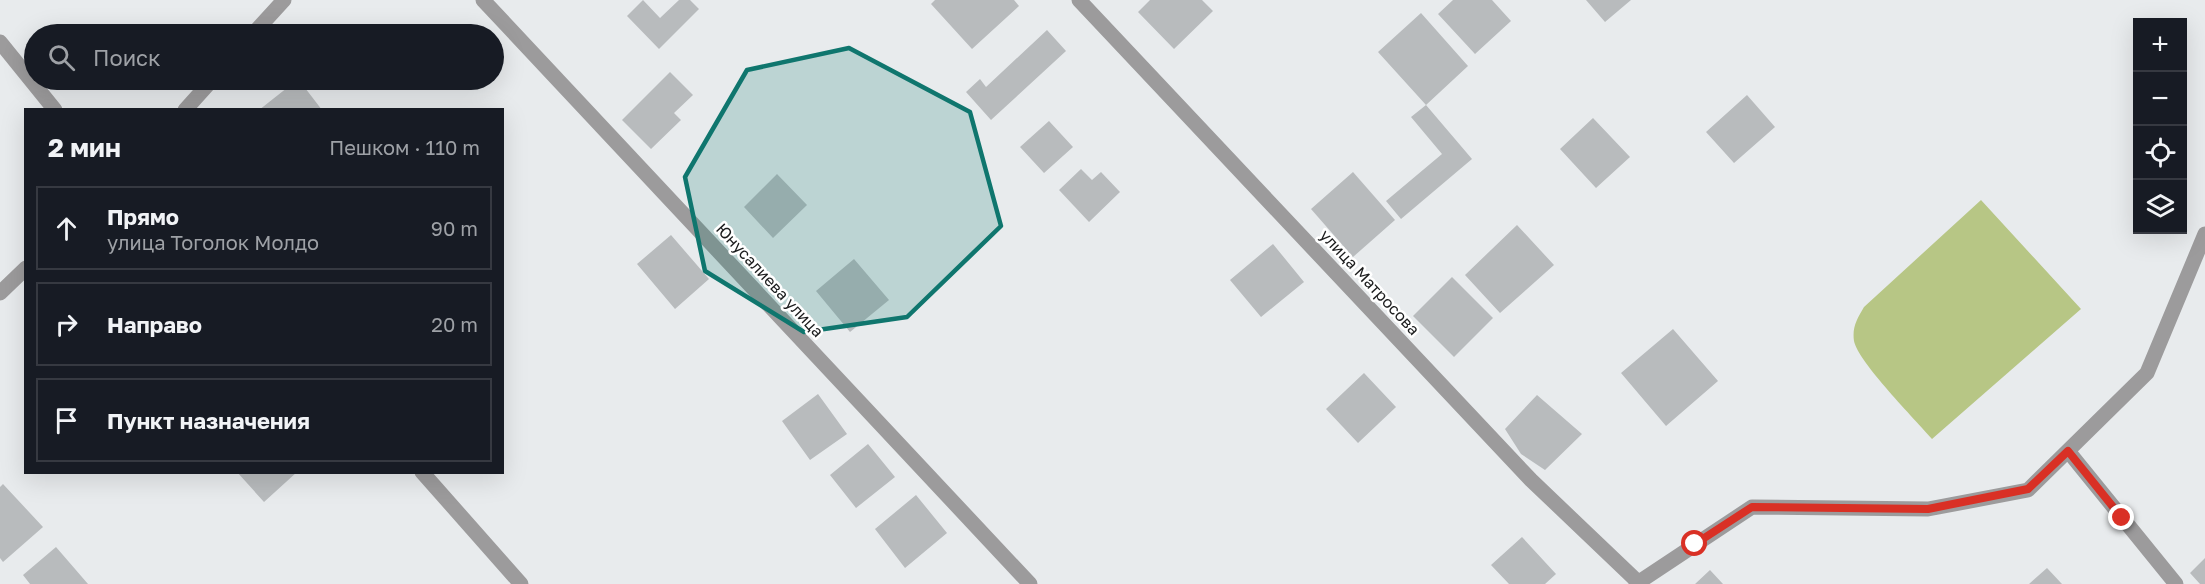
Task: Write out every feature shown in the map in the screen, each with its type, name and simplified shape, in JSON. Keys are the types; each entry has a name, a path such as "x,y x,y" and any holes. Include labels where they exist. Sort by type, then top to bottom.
{"street":[{"path":"262,24 284,0"},
{"name":"Юнусалиева улица","path":"483,0 1030,584"},
{"name":"улица Матросова","path":"1079,0 1531,480 1638,583"},
{"path":"0,42 24,72"},
{"path":"39,90 53,108"},
{"path":"186,108 203,90"},
{"path":"1638,583 1752,507 1928,509 2028,489 2147,374 2205,234"},
{"path":"0,293 24,270"},
{"path":"2068,451 2176,584"},
{"path":"424,474 521,584"}],"highlighted area":[{"path":"849,48 970,112 1001,226 907,317 804,332 705,271 685,177 747,70"}],"green space":[{"path":"1981,200 2081,309 1932,439 1888,391 1866,362 1854,341 1854,327 1864,307"}],"building":[{"path":"643,0 660,18 679,0 690,0 699,9 659,49 627,16"},
{"path":"935,0 1014,0 1019,6 972,49 931,4"},
{"path":"1150,0 1202,0 1213,11 1174,49 1138,12"},
{"path":"1453,0 1492,0 1511,21 1475,54 1438,14"},
{"path":"1586,0 1631,0 1605,22"},
{"path":"1421,13 1468,66 1426,105 1378,52"},
{"path":"1047,30 1066,51 991,120 966,92 980,79 986,87"},
{"path":"670,72 693,95 674,113 681,120 651,149 622,120"},
{"path":"284,90 307,90 320,108 262,108"},
{"path":"1747,95 1775,127 1734,163 1706,132"},
{"path":"1426,105 1472,159 1401,219 1386,201 1442,154 1411,117"},
{"path":"1593,118 1630,157 1596,188 1560,149"},
{"path":"1049,121 1073,147 1044,173 1020,147"},
{"path":"1081,169 1092,180 1101,172 1120,192 1089,222 1059,190"},
{"path":"1353,172 1395,220 1353,257 1311,209"},
{"path":"777,174 807,205 773,238 744,207"},
{"path":"1517,225 1554,265 1500,313 1465,275"},
{"path":"671,235 709,279 675,309 637,264"},
{"path":"1273,244 1304,282 1261,317 1230,280"},
{"path":"854,259 889,300 850,332 816,291"},
{"path":"1452,277 1493,318 1454,357 1413,316"},
{"path":"1673,329 1718,381 1666,426 1621,373"},
{"path":"1364,373 1396,407 1358,443 1326,409"},
{"path":"818,394 847,434 810,460 782,421"},
{"path":"1537,395 1582,434 1545,470 1521,454 1505,429"},
{"path":"868,444 895,477 856,508 830,475"},
{"path":"239,474 295,474 264,502"},
{"path":"3,484 43,527 3,562 0,558 0,487"},
{"path":"916,495 947,533 905,568 875,529"},
{"path":"1522,537 1556,574 1545,584 1509,584 1491,565"},
{"path":"56,547 88,584 30,584 23,575"},
{"path":"2205,558 2205,584 2200,584 2190,573"},
{"path":"2047,568 2062,584 2029,584"},
{"path":"1710,570 1723,584 1695,584"}],"route":[{"path":"1695,544 1752,507 1928,509 2028,489 2068,451 2122,518"}]}
